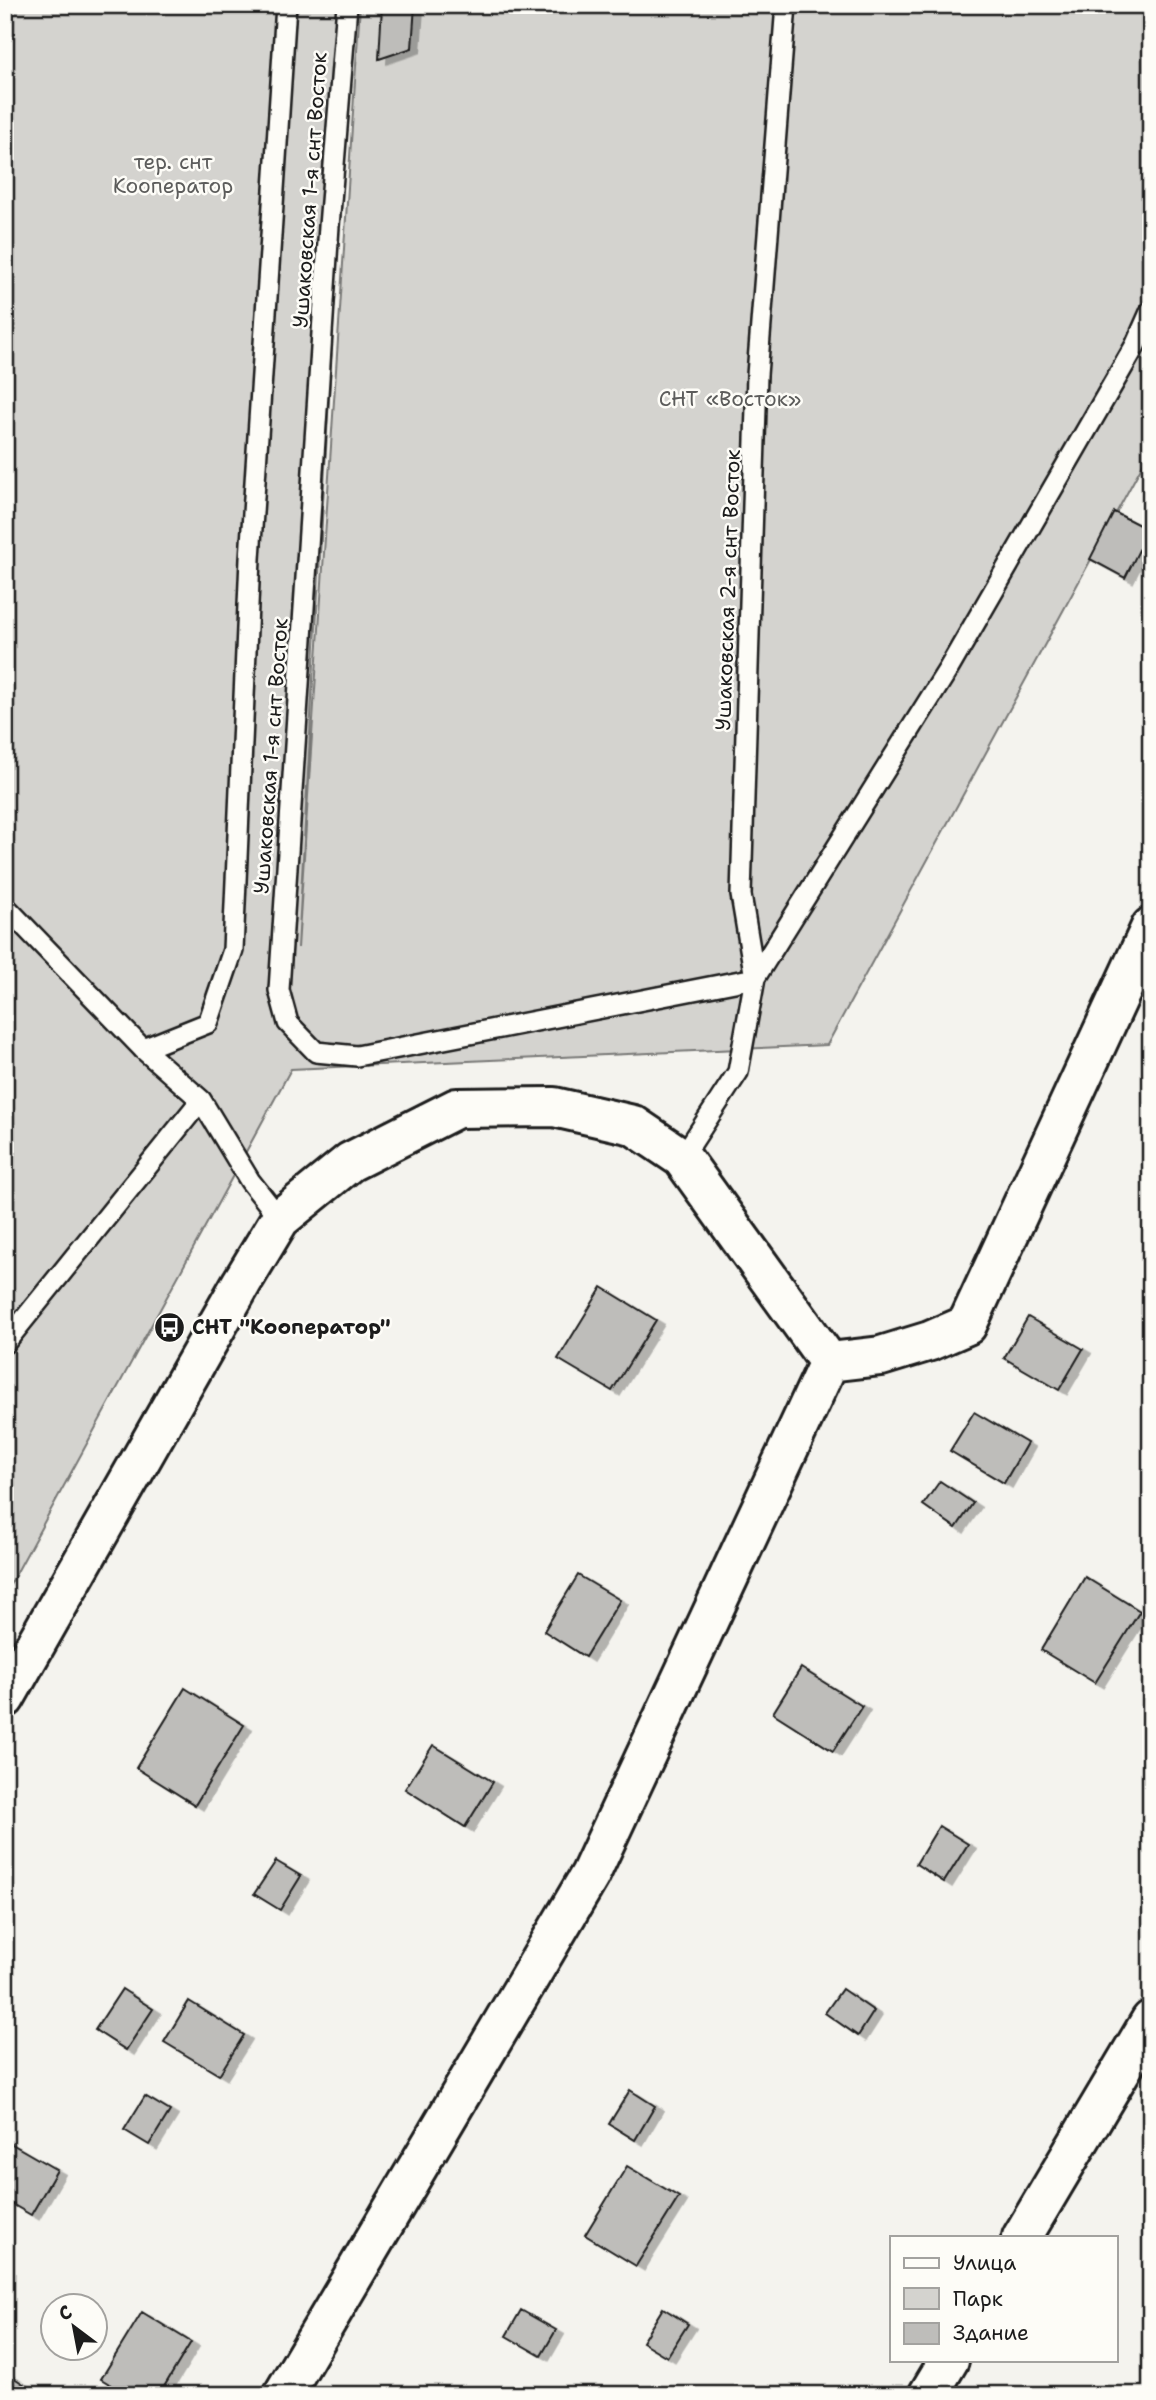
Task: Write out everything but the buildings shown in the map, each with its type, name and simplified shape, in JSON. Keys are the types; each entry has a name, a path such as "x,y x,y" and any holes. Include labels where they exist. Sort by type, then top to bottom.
{"street":[{"path":"829,1362 881,1356 929,1342 967,1325 1151,927"},
{"path":"5,1698 242,1282 281,1219 350,1162 457,1108 554,1107 633,1125 682,1158 829,1362"},
{"path":"282,2395 590,1875 829,1362"},
{"path":"1023,2236 1151,2020"},
{"path":"928,2395 948,2362"}],"lane":[{"path":"143,1049 208,1023 233,950 250,559 286,5"},
{"name":"Ушаковская 1-я снт Восток","path":"346,5 279,990 289,1023 316,1052 358,1056 755,978"},
{"name":"Ушаковская 2-я снт Восток","path":"682,1158 738,1072 755,978 741,895 757,375 786,5"},
{"path":"755,978 949,668 1135,346 1151,310"},
{"path":"5,906 143,1049 201,1100 250,1181 281,1219"},
{"path":"5,1343 201,1100"}],"green space":[{"name":"СНТ «Восток»","path":"5,5 351,5 298,948 360,5 1151,5 1151,449 827,1045 291,1069 5,1594"}],"place":[{"name":"СНТ \"Кооператор\"","path":"169,1327"}],"park label":[{"name":"тер. снт Кооператор","path":"173,174"}]}
